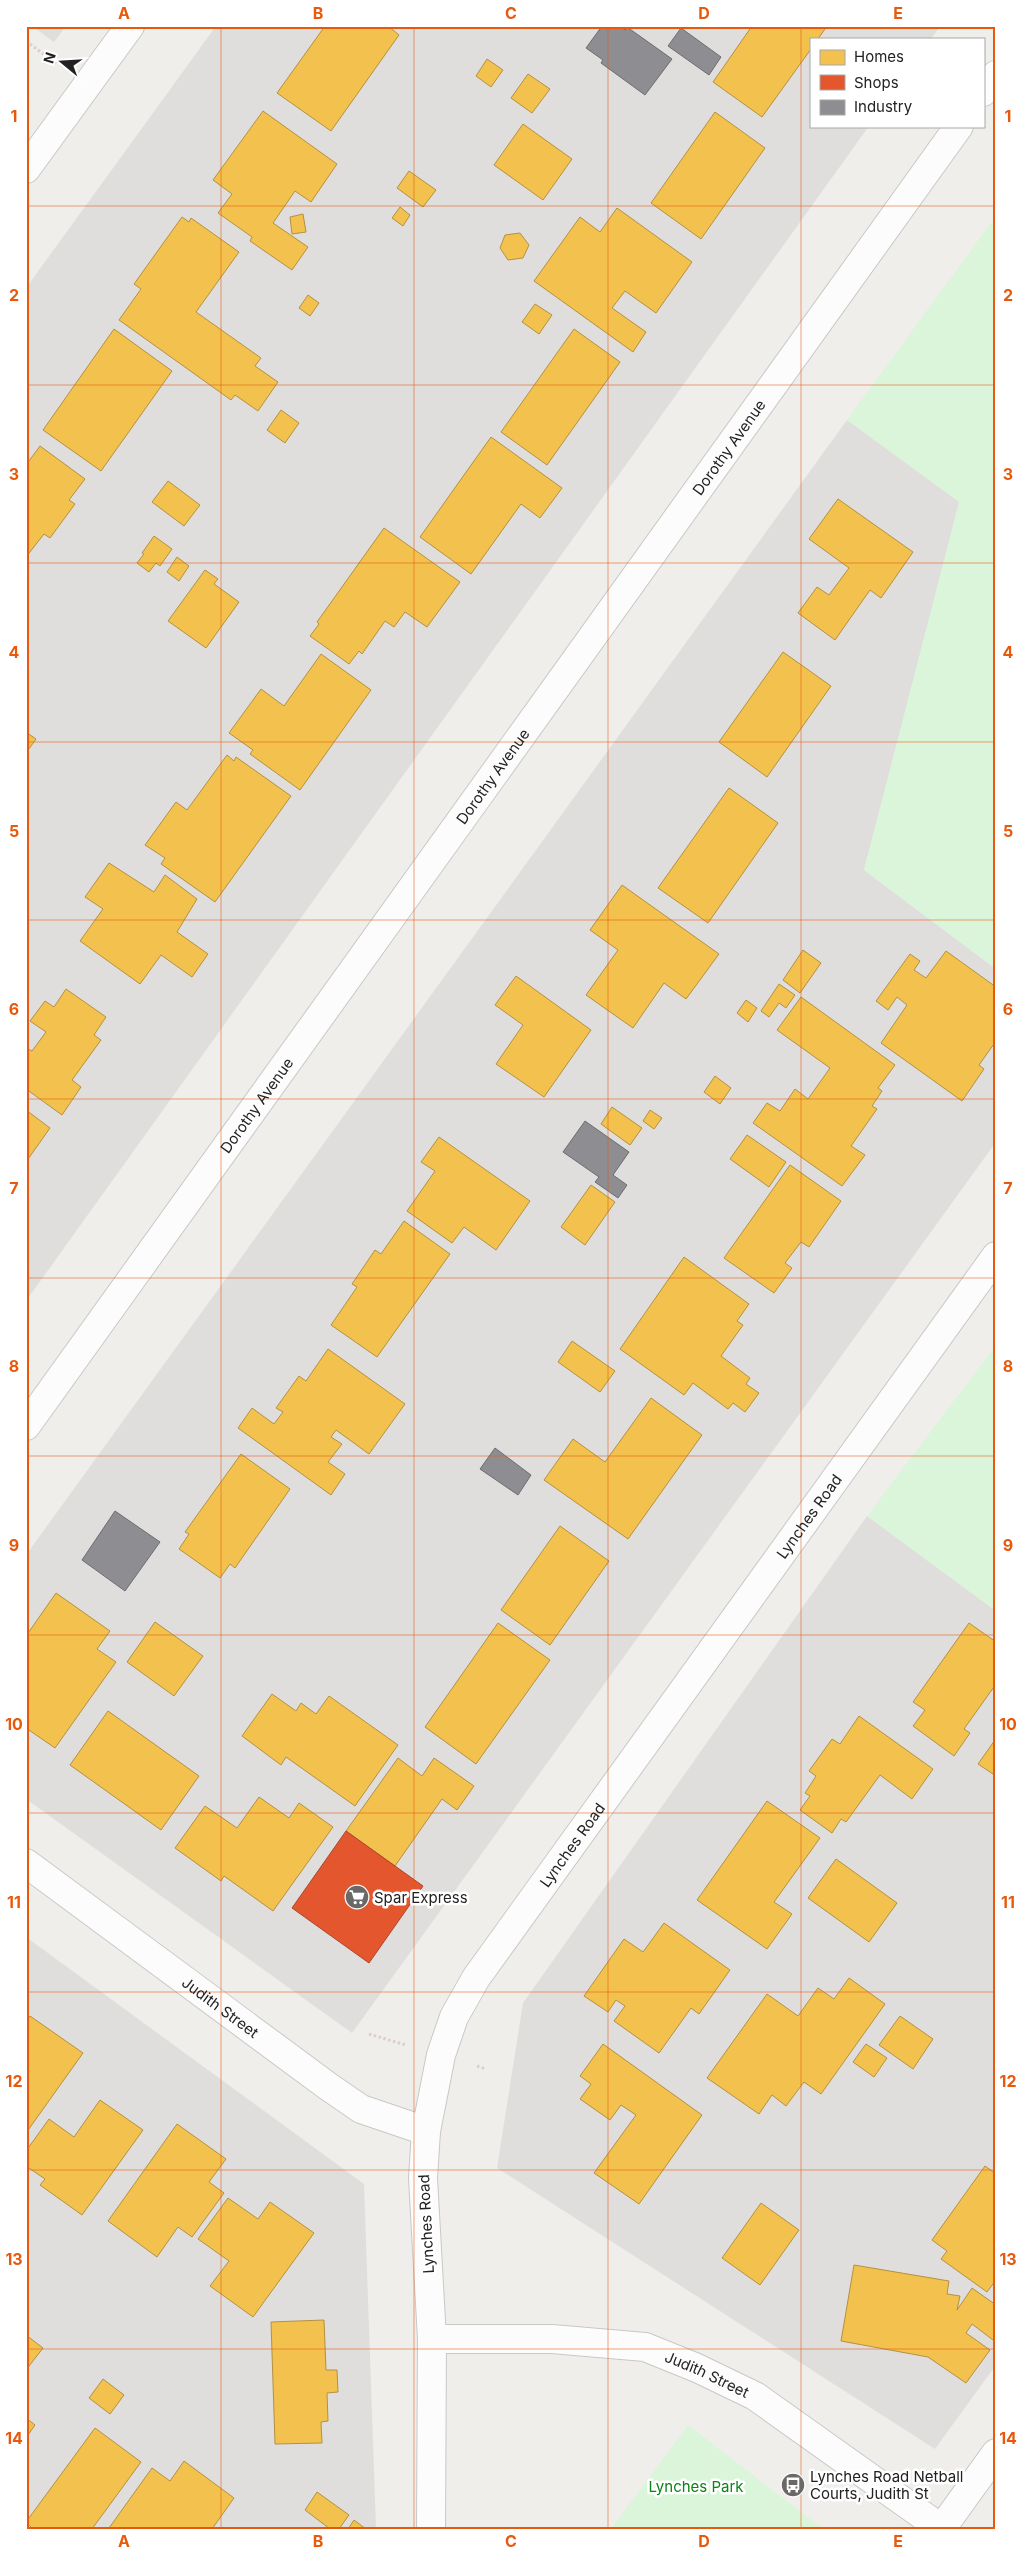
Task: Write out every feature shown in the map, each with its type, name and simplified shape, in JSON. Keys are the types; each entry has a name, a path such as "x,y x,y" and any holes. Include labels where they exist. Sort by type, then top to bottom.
{"street":[{"path":"26,169 130,26"},
{"path":"984,91 996,74"},
{"name":"Dorothy Avenue","path":"26,1426 958,128"},
{"name":"Lynches Road","path":"431,2529 432,2339 423,2178 426,2132 441,2055 454,2017 476,1978 996,1256"},
{"name":"Judith Street","path":"26,1863 329,2087 362,2109 426,2132"},
{"name":"Judith Street","path":"432,2339 552,2339 645,2348 697,2368 755,2396 942,2529"},
{"path":"942,2529 996,2453"}],"path":[{"path":"26,41 62,68"},
{"path":"369,2034 381,2038"}],"shaded area":[{"path":"32,26 66,26 54,42"},
{"path":"216,26 940,26 932,38 810,38 810,128 868,128 26,1301 26,288"},
{"path":"847,420 960,502 864,870 996,969 996,1142 352,2033 26,1799 26,1555"},
{"path":"867,1516 996,1611 996,2365 935,2449 497,2168 523,2003"},
{"path":"26,1937 364,2184 376,2529 26,2529"}],"green space":[{"path":"996,216 996,969 864,870 959,502 847,420"},
{"path":"996,1345 996,1611 867,1516"},
{"name":"Lynches Park","path":"688,2425 823,2529 611,2529"}],"building: Homes":[{"path":"325,26 388,26 399,35 331,131 277,93"},
{"path":"752,26 827,26 819,38 810,38 810,50 762,117 713,82"},
{"path":"487,59 503,70 491,87 476,76"},
{"path":"528,74 550,89 532,113 511,98"},
{"path":"263,111 337,164 311,202 295,191 273,223 308,247 292,270 250,241 252,237 218,213 232,194 213,180"},
{"path":"715,112 765,148 701,239 651,203"},
{"path":"523,124 572,159 543,200 494,165"},
{"path":"409,171 436,190 423,207 397,188"},
{"path":"400,207 410,215 403,226 392,218"},
{"path":"617,208 692,262 656,313 625,291 612,308 646,332 633,352 534,281 580,217 600,232"},
{"path":"303,214 306,232 292,234 290,217"},
{"path":"182,217 189,222 191,218 239,252 196,312 261,358 255,366 278,382 258,411 235,395 231,400 119,320 141,289 134,284"},
{"path":"520,233 529,245 523,258 508,260 500,248 505,235"},
{"path":"308,295 319,303 310,316 299,308"},
{"path":"535,304 552,315 539,334 522,322"},
{"path":"114,329 172,371 101,471 43,430"},
{"path":"574,329 620,362 547,465 501,432"},
{"path":"281,410 299,423 285,443 267,430"},
{"path":"491,437 562,488 540,518 521,504 471,574 420,537"},
{"path":"40,446 85,479 69,500 75,504 50,538 44,534 26,557 26,465"},
{"path":"168,481 200,505 184,526 152,502"},
{"path":"838,499 913,552 881,598 870,590 835,640 798,613 817,587 829,595 849,568 809,539"},
{"path":"384,528 460,582 427,627 405,612 394,627 385,621 362,654 359,651 349,664 310,636 319,624 317,622"},
{"path":"154,536 172,549 160,566 156,563 149,572 137,563"},
{"path":"177,557 189,566 179,581 167,572"},
{"path":"205,570 218,579 214,584 239,602 206,648 168,621"},
{"path":"783,652 831,686 767,777 719,742"},
{"path":"321,654 371,690 300,790 250,754 253,750 229,733 261,689 284,706"},
{"path":"26,732 36,739 26,753"},
{"path":"227,755 234,761 236,757 291,796 215,902 161,864 165,858 145,845 176,802 187,810"},
{"path":"729,788 778,823 708,923 658,888"},
{"path":"109,863 154,892 165,875 197,899 177,932 208,954 192,977 161,955 140,984 80,941 103,909 85,897"},
{"path":"622,885 719,954 686,999 664,983 633,1028 586,995 618,950 590,930"},
{"path":"803,950 821,963 800,993 783,980"},
{"path":"946,951 996,987 996,1041 979,1065 984,1069 962,1101 881,1043 907,1005 897,997 888,1010 876,1001 910,954 920,961 914,970 926,978"},
{"path":"516,976 591,1030 544,1097 496,1064 523,1025 495,1005"},
{"path":"779,984 795,995 786,1008 779,1003 769,1017 761,1011"},
{"path":"66,989 106,1017 94,1035 101,1040 72,1080 81,1087 62,1115 26,1089 26,1048 32,1051 46,1032 30,1021 45,1001 54,1007"},
{"path":"801,997 895,1065 878,1088 882,1091 872,1106 877,1109 851,1146 865,1155 842,1186 753,1123 767,1103 780,1111 795,1089 808,1099 830,1068 777,1030"},
{"path":"746,1000 757,1008 748,1022 737,1013"},
{"path":"715,1076 731,1088 720,1104 704,1092"},
{"path":"612,1107 642,1128 630,1145 601,1124"},
{"path":"26,1110 50,1128 26,1162"},
{"path":"650,1110 662,1118 654,1129 643,1121"},
{"path":"747,1135 786,1162 769,1187 730,1159"},
{"path":"439,1137 530,1201 496,1250 464,1227 452,1243 407,1211 435,1171 421,1162"},
{"path":"790,1165 841,1201 809,1247 801,1242 785,1263 792,1268 774,1293 724,1258"},
{"path":"591,1185 615,1202 585,1245 561,1227"},
{"path":"404,1221 450,1254 377,1357 331,1325 357,1287 352,1284 375,1250 381,1254"},
{"path":"684,1257 749,1304 737,1321 743,1325 721,1356 750,1378 746,1384 759,1393 745,1412 733,1403 728,1409 693,1383 684,1395 620,1349"},
{"path":"572,1341 615,1371 600,1392 558,1362"},
{"path":"328,1349 405,1404 369,1454 336,1430 331,1437 342,1444 328,1462 345,1474 331,1495 238,1428 252,1408 274,1424 283,1412 276,1408 299,1376 306,1381"},
{"path":"651,1398 702,1435 628,1539 544,1480 573,1439 605,1462"},
{"path":"241,1454 290,1489 235,1568 230,1564 220,1578 179,1549 189,1534 185,1532"},
{"path":"560,1526 609,1561 550,1645 501,1610"},
{"path":"56,1593 110,1631 97,1649 116,1662 55,1748 26,1728 26,1636"},
{"path":"155,1622 203,1656 174,1696 127,1662"},
{"path":"498,1623 550,1660 476,1764 425,1727"},
{"path":"969,1623 996,1642 996,1684 964,1729 970,1733 954,1756 913,1726 925,1710 913,1702"},
{"path":"272,1694 296,1711 301,1703 316,1714 329,1696 398,1745 355,1806 286,1757 281,1765 242,1736"},
{"path":"108,1711 199,1776 161,1830 70,1765"},
{"path":"859,1716 933,1769 912,1799 880,1775 846,1822 841,1819 832,1833 800,1810 810,1796 805,1793 816,1776 809,1771 832,1739 840,1744"},
{"path":"995,1740 996,1770 993,1774 978,1764"},
{"path":"398,1758 422,1776 434,1758 474,1786 457,1810 442,1799 395,1866 346,1831"},
{"path":"259,1797 289,1818 299,1803 333,1827 273,1911 224,1876 221,1881 175,1848 205,1806 237,1828"},
{"path":"767,1801 820,1838 774,1902 792,1914 767,1949 697,1900"},
{"path":"836,1859 897,1903 869,1942 808,1898"},
{"path":"664,1923 730,1970 699,2014 691,2008 659,2053 614,2021 625,2006 616,2000 608,2012 584,1996 624,1939 643,1952"},
{"path":"849,1978 885,2004 821,2094 804,2082 786,2106 772,2095 759,2114 707,2078 767,1994 798,2016 818,1988 834,1999"},
{"path":"30,2016 83,2053 26,2133 26,2022"},
{"path":"900,2016 933,2039 913,2069 879,2045"},
{"path":"603,2044 702,2115 639,2204 594,2173 636,2115 621,2105 610,2120 580,2099 591,2084 580,2076"},
{"path":"866,2044 887,2058 874,2077 853,2062"},
{"path":"100,2100 143,2130 82,2215 40,2185 45,2179 26,2166 26,2151 49,2119 74,2137"},
{"path":"177,2124 226,2159 209,2182 224,2193 192,2237 178,2227 157,2257 108,2221"},
{"path":"985,2166 996,2174 996,2280 987,2292 941,2259 947,2251 932,2240"},
{"path":"228,2198 258,2219 270,2202 314,2233 253,2317 210,2286 229,2261 198,2239"},
{"path":"761,2203 799,2230 760,2285 722,2258"},
{"path":"854,2265 949,2281 947,2294 960,2296 957,2310 972,2288 996,2305 996,2336 993,2340 972,2324 966,2333 990,2350 966,2383 928,2357 841,2341"},
{"path":"324,2320 326,2370 337,2370 338,2392 327,2393 328,2421 321,2422 322,2443 275,2444 271,2322"},
{"path":"26,2335 43,2348 26,2370"},
{"path":"103,2379 124,2395 110,2414 89,2398"},
{"path":"26,2418 35,2425 26,2438"},
{"path":"95,2428 141,2462 92,2529 33,2529 26,2522"},
{"path":"184,2461 234,2498 212,2529 109,2528 152,2468 170,2481"},
{"path":"317,2492 349,2515 339,2529 330,2529 305,2510"},
{"path":"354,2520 366,2529 348,2529"}],"building: Shops":[{"name":"Spar Express","path":"346,1831 423,1886 369,1963 292,1908"}],"building: Industry":[{"path":"602,26 619,26 625,30 627,27 672,59 645,95 601,63 603,60 586,48"},
{"path":"681,28 721,57 709,75 668,46"},
{"path":"585,1121 629,1152 613,1175 627,1185 618,1198 595,1182 599,1177 563,1152"},
{"path":"495,1448 531,1475 518,1495 480,1469"},
{"path":"115,1511 160,1542 125,1591 82,1560"}],"place":[{"name":"Spar Express","path":"357,1897"},
{"name":"Lynches Road Netball Courts, Judith St","path":"793,2485"}]}
